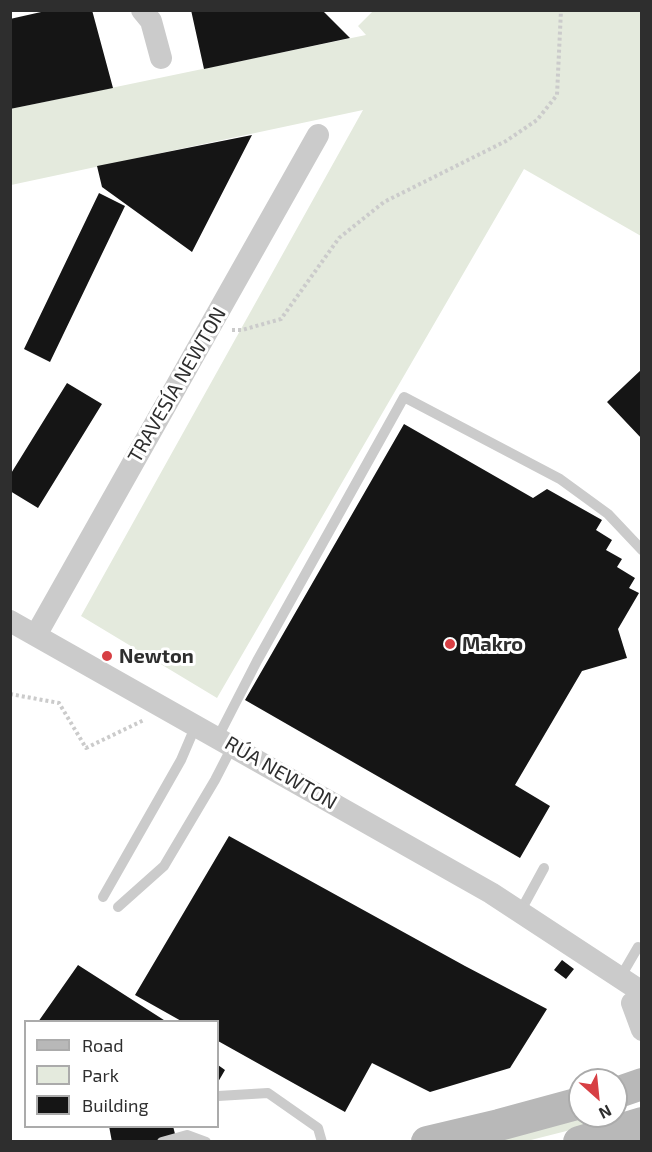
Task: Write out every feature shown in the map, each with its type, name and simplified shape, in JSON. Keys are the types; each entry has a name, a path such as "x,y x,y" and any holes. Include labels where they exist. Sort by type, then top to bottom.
{"main road":[{"path":"427,1142 568,1106"},
{"path":"579,1142 642,1124"}],"street":[{"path":"142,10 151,21 161,58"},
{"name":"TRAVESÍA NEWTON","path":"36,635 318,135"},
{"name":"RÚA NEWTON","path":"10,621 491,893 548,932 638,1002"},
{"name":"RÚA NEWTON","path":"548,932 620,978 638,1002 642,1030"}],"lane":[{"path":"118,907 164,866 215,780 225,741 257,661 404,397 560,479 608,514 642,550"},
{"path":"103,897 180,760 196,725"},
{"path":"520,912 544,868"},
{"path":"620,978 638,947"},
{"path":"219,1096 268,1094 318,1128 321,1142"},
{"path":"162,1142 187,1135 206,1142"}],"path":[{"path":"207,330 242,330 281,319 339,238 384,202 506,141 537,120 557,95 561,10"},
{"path":"10,694 59,703 86,748 144,719"}],"green space":[{"path":"373,11 641,11 641,236 524,169 217,698 81,616 363,110 11,185 10,109 366,35 358,26"},
{"path":"568,1121 568,1128 578,1128 527,1141 474,1142"}],"building":[{"path":"50,10 92,10 113,88 10,109 10,19"},
{"path":"191,10 322,10 350,38 204,69"},
{"path":"252,135 192,252 102,187 97,166"},
{"path":"99,193 125,206 50,362 24,349"},
{"path":"642,369 642,439 607,402"},
{"path":"67,383 102,404 38,508 10,491 10,475"},
{"name":"Makro","path":"404,424 533,498 547,489 602,520 596,530 612,540 606,550 622,559 617,567 635,578 629,588 639,593 618,629 627,658 582,671 515,785 550,806 520,858 245,700"},
{"path":"229,836 547,1009 510,1068 430,1092 372,1063 345,1112 219,1042 219,1020 179,1020 135,995"},
{"path":"562,960 574,969 566,979 554,970"},
{"path":"78,965 164,1020 39,1020"},
{"path":"219,1066 225,1070 219,1080"},
{"path":"109,1128 174,1128 177,1142 112,1142"}],"place":[{"name":"Makro","path":"450,644"},
{"name":"Newton","path":"107,656"}]}
